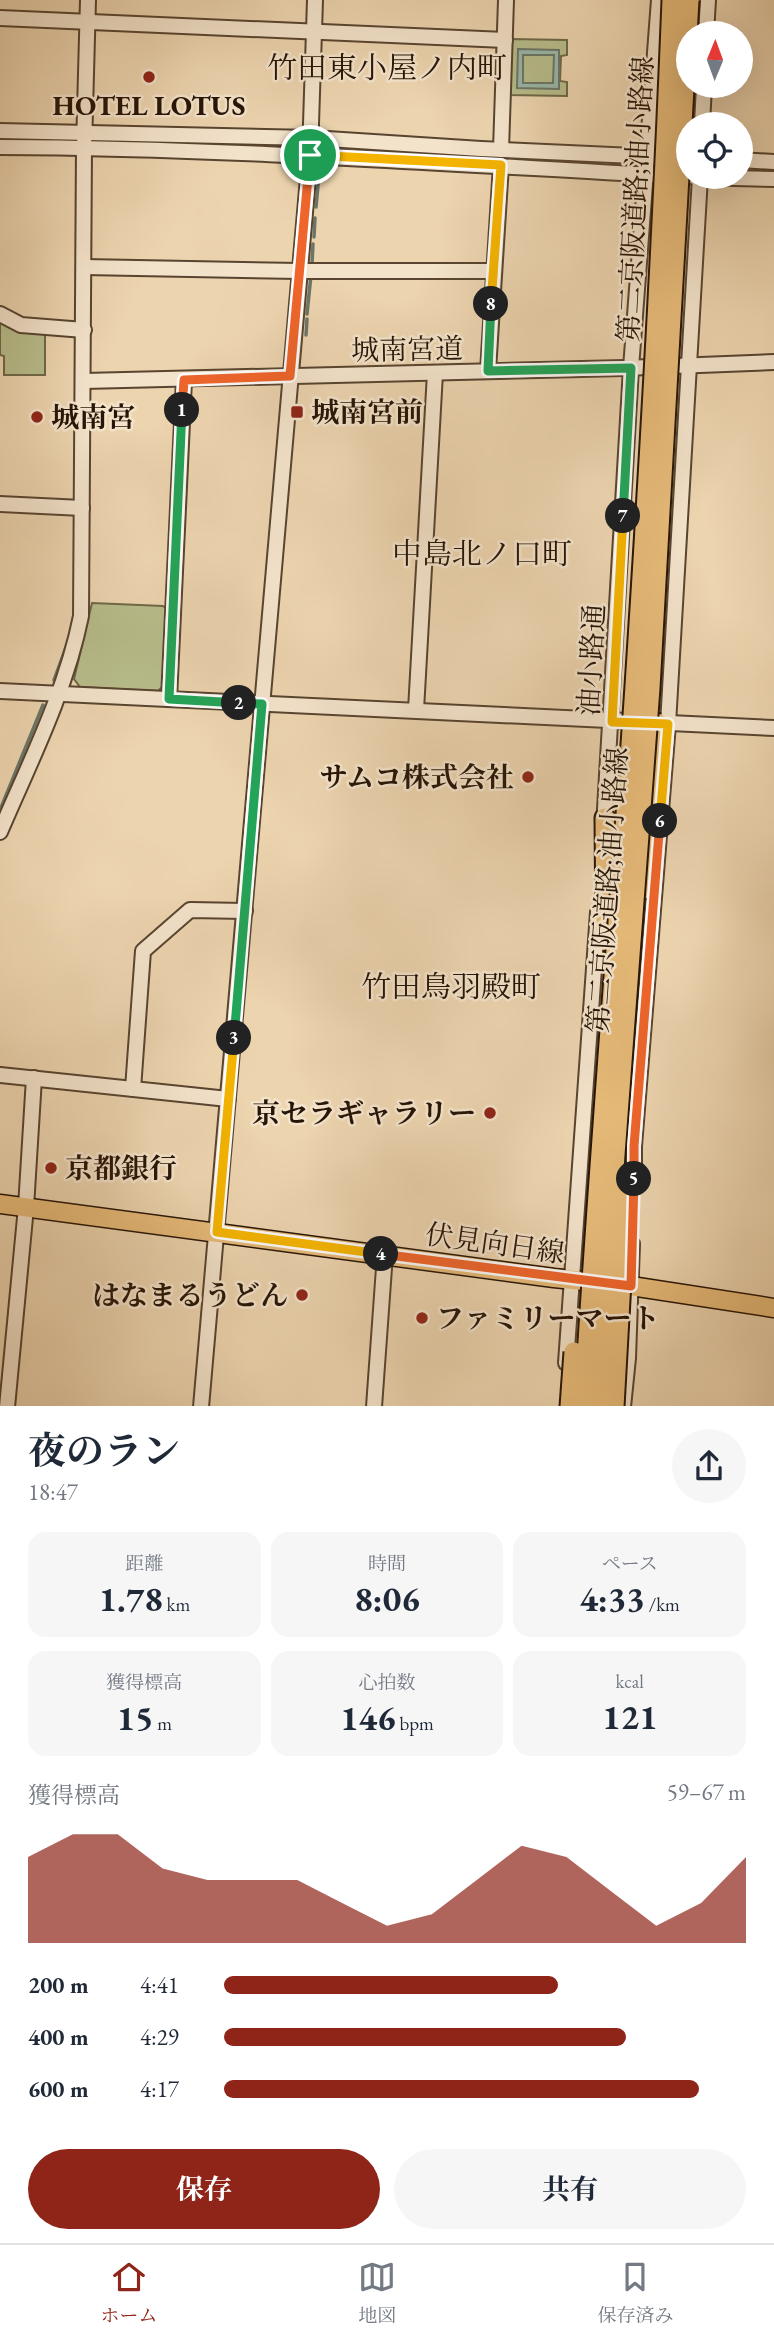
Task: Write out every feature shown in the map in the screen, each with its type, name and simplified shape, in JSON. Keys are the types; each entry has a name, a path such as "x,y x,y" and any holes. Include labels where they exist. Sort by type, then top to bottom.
{"highway":[{"name":"第二京阪道路;油小路線","path":"584,1406 636,674 658,304 672,0"},
{"name":"第二京阪道路;油小路線","path":"599,1406 652,661 689,0"},
{"path":"614,1406 640,925 663,723"},
{"path":"570,1406 592,1153 606,941 604,818"}],"main road":[{"name":"伏見向日線","path":"0,1204 631,1286 774,1308"}],"street":[{"path":"0,832 59,694 76,642 81,616 84,132 88,0"},
{"path":"201,1406 312,138 315,0"},
{"path":"501,150 506,0"},
{"name":"油小路通","path":"564,1406 612,722 631,368 659,0"},
{"path":"707,21 708,0"},
{"path":"0,18 505,40"},
{"path":"0,131 312,138 676,157"},
{"path":"0,147 84,147 310,155 676,175"},
{"path":"753,161 774,162"},
{"path":"488,371 501,165"},
{"path":"753,178 774,179"},
{"path":"623,1406 631,1286 634,1146 663,723 674,622 699,189"},
{"path":"84,267 493,271"},
{"path":"0,314 21,325 84,330"},
{"name":"城南宮道","path":"84,381 774,362"},
{"path":"416,710 435,373"},
{"path":"169,699 184,380"},
{"path":"0,504 82,508"},
{"path":"0,691 774,728"},
{"path":"133,1089 143,951 190,910 245,911"},
{"path":"0,1074 228,1099"},
{"path":"7,1406 26,1207 34,1078"},
{"path":"374,1406 385,1254"}],"green space":[{"path":"511,39 567,40 567,55 561,56 560,81 567,82 567,96 509,95"},
{"path":"0,321 45,332 45,375 4,375 4,356 0,355"},
{"path":"92,603 163,606 167,609 165,684 158,691 80,687 74,679"}],"shaded area":[{"path":"518,49 559,50 559,89 517,88","holes":["523,55 554,55 553,83 523,83"]}],"waterway":[{"path":"316,207 319,175"},
{"path":"314,237 315,218"},
{"path":"312,264 313,244"},
{"path":"307,314 311,275"},
{"path":"306,335 307,319"},
{"path":"54,680 69,639"},
{"path":"0,810 43,705"}],"place":[{"name":"HOTEL LOTUS","path":"149,77"},
{"name":"城南宮前","path":"297,412"},
{"name":"城南宮","path":"37,417"},
{"name":"サムコ株式会社","path":"528,777"},
{"name":"京セラギャラリー","path":"490,1113"},
{"name":"京都銀行","path":"51,1168"},
{"name":"はなまるうどん","path":"302,1295"},
{"name":"ファミリーマート","path":"422,1318"}],"district":[{"name":"竹田東小屋ノ内町","path":"387,68"},
{"name":"中島北ノ口町","path":"482,554"},
{"name":"竹田鳥羽殿町","path":"451,987"}],"route":[{"path":"310,155 501,165 488,371 631,368 612,722 668,724 634,1146 631,1286 217,1232 262,704 169,699 184,380 290,376 310,155"}]}
